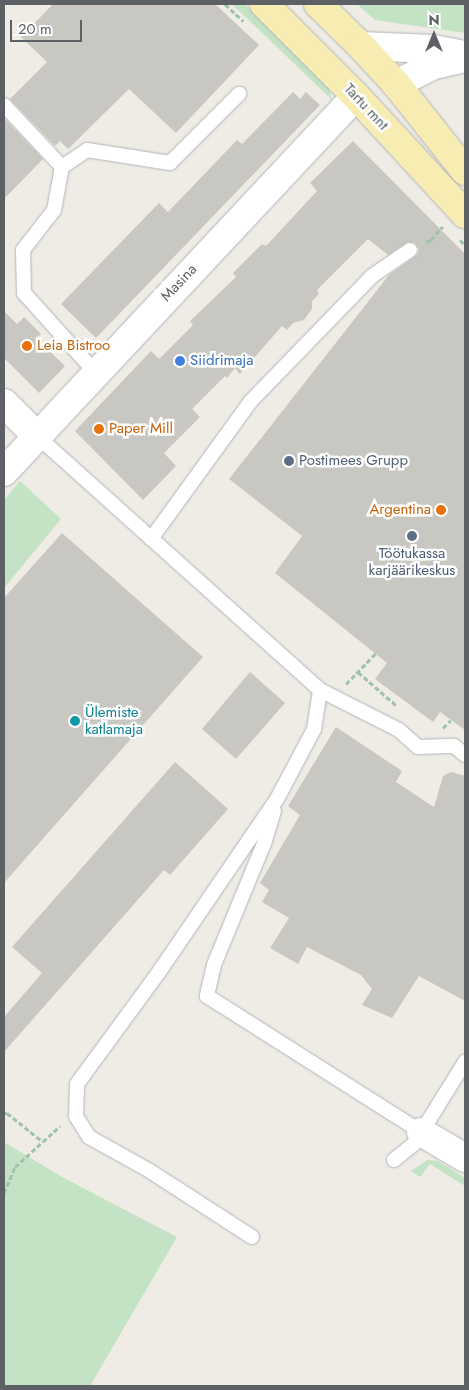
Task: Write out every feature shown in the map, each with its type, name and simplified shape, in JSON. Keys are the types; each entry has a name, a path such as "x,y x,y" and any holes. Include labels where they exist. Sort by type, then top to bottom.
{"main road":[{"path":"318,4 396,84 461,166"},
{"path":"270,10 320,34 361,74 380,82 396,84"},
{"name":"Tartu mnt","path":"270,10 356,96 455,219"},
{"path":"356,96 392,107 420,138 461,166"}],"street":[{"path":"361,46 433,49 465,56"},
{"path":"396,84 434,65 465,56"},
{"name":"Masina","path":"4,472 356,96"},
{"path":"4,403 37,436"},
{"path":"422,1132 465,1158"}],"lane":[{"path":"96,373 24,293 23,250 54,210 62,167 87,150 170,163 239,94"},
{"path":"4,105 62,167"},
{"path":"151,538 250,402 372,276 410,250"},
{"path":"37,436 320,690 399,730 418,747 454,746 465,755"},
{"path":"252,1237 150,1170 89,1137 76,1116 77,1084 158,972 277,799 314,729 320,690"},
{"path":"277,799 265,841 214,966 207,996 422,1132"},
{"path":"394,1160 414,1144 465,1062"}],"path":[{"path":"431,240 455,219"},
{"path":"334,697 376,653"},
{"path":"358,672 402,711"},
{"path":"434,729 443,728 451,720"},
{"path":"4,1114 7,1113 42,1141"},
{"path":"4,1193 15,1167 57,1128"}],"green space":[{"path":"232,4 245,4 329,89 332,100"},
{"path":"357,4 465,4 465,33 375,20"},
{"path":"20,481 61,519 4,588 4,500"},
{"path":"4,1142 62,1177 177,1237 90,1386 4,1386"},
{"path":"427,1160 438,1161 465,1178 465,1186 430,1164 420,1177 411,1171"}],"building":[{"path":"53,4 215,4 259,45 176,133 129,89 68,149 60,141 55,146 10,99 47,62 21,37"},
{"path":"293,92 300,99 306,92 320,105 96,338 61,304 159,203 168,212 237,140 242,144"},
{"path":"4,118 43,159 4,199"},
{"path":"353,141 465,254 465,730 440,712 433,722 375,679 387,663 275,573 302,536 229,479 389,275 418,254 419,249 414,242 406,243 388,255 368,239 317,290 319,294 312,301 312,309 304,320 293,323 287,330 282,326 240,374 235,368 227,378 225,376 192,409 200,417 164,453 176,466 143,500 75,431 151,351 159,359 193,325 190,321 236,277 233,273 262,244 266,246 317,191 310,183"},
{"path":"4,311 17,324 24,317 41,334 36,338 65,366 39,393 4,358"},
{"name":"Ülemiste katlamaja","path":"62,533 203,657 4,883 4,598"},
{"path":"250,672 285,703 236,759 202,729"},
{"path":"336,727 402,771 396,782 434,807 443,776 451,772 465,776 465,1001 419,976 392,1018 362,1005 372,989 361,975 307,947 298,964 270,948 289,918 262,902 269,890 260,883 300,815 288,806"},
{"path":"175,762 228,809 170,875 164,870 4,1052 4,1017 42,973 12,947"}],"place":[{"name":"Leia Bistroo","path":"27,346"},
{"name":"Siidrimaja","path":"180,361"},
{"name":"Paper Mill","path":"99,429"},
{"name":"Postimees Grupp","path":"289,461"},
{"name":"Argentina","path":"441,510"},
{"name":"Töötukassa karjäärikeskus","path":"412,536"},
{"name":"Ülemiste katlamaja","path":"75,721"}]}
